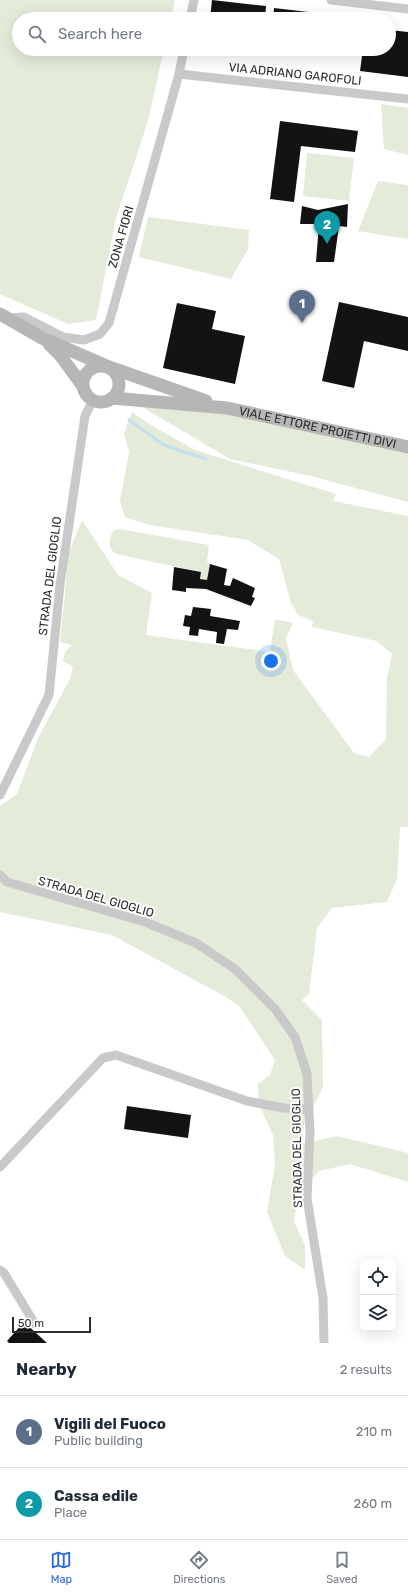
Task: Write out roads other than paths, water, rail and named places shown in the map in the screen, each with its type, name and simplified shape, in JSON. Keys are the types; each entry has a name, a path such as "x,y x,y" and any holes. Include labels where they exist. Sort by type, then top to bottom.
{"main road":[{"name":"VIALE ETTORE PROIETTI DIVI","path":"4,316 42,338 109,367 227,408 408,447"},
{"name":"VIALE ETTORE PROIETTI DIVI","path":"42,338 60,354 82,385 86,394 93,400 103,402 112,398 227,408"},
{"name":"VIALE ETTORE PROIETTI DIVI","path":"82,385 85,374 88,370 98,366 109,367"},
{"path":"109,367 117,376 119,382 118,388 112,398"}],"street":[{"path":"191,12 194,0"},
{"path":"331,0 377,2 408,9"},
{"name":"ZONA FIORI","path":"4,316 24,317 63,337 84,340 100,334 109,323 179,74 183,56"},
{"name":"VIA ADRIANO GAROFOLI","path":"179,74 408,99"},
{"name":"STRADA DEL GIOGLIO","path":"0,795 49,695 62,569 85,416 93,400"},
{"name":"STRADA DEL GIOGLIO","path":"0,875 7,882 14,885 145,922 196,943 235,969 275,1009 295,1037 307,1074 309,1109 308,1198 323,1298 324,1343"},
{"path":"0,1167 103,1058 116,1055 247,1101 284,1108 309,1109"},
{"path":"0,1270 4,1273 35,1324"}],"waterway":[{"path":"129,420 164,445 206,459"}],"place":[{"name":"Cassa edile","path":"327,244"},
{"name":"Vigili del Fuoco","path":"302,323"}]}
